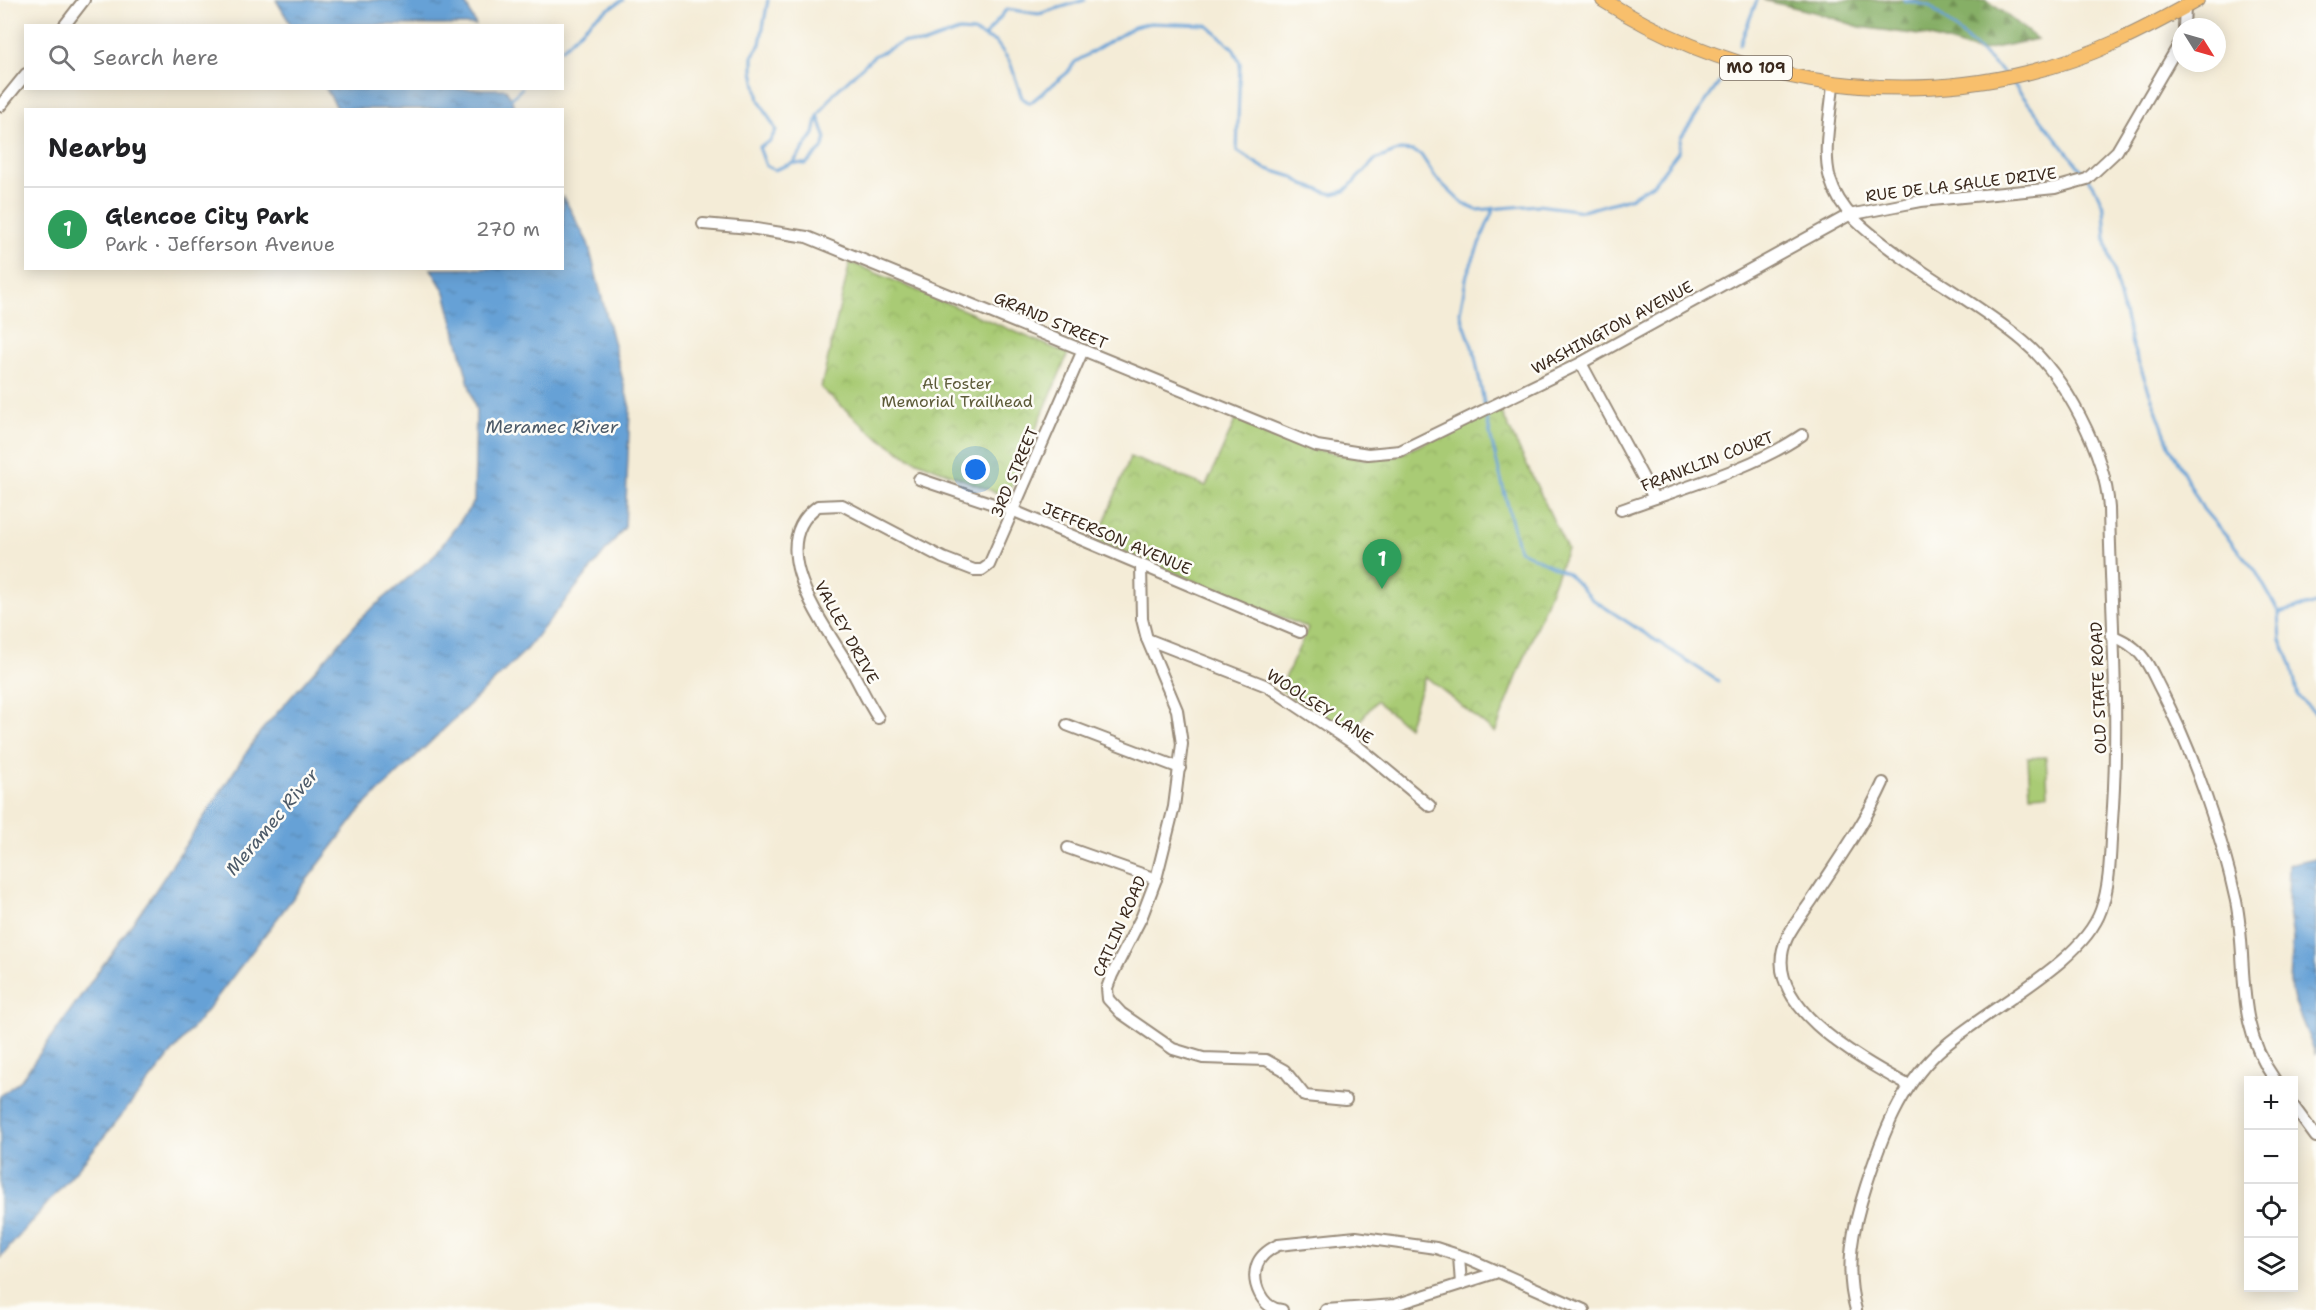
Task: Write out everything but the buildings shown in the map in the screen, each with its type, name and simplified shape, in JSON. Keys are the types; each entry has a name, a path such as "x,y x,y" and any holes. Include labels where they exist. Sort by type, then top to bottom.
{"main road":[{"name":"MO 109","path":"1603,0 1646,25 1705,52 1784,75 1833,84 1939,87 2030,72 2094,52 2191,3"}],"street":[{"path":"66,24 84,0"},
{"path":"2187,18 2191,3"},
{"name":"RUE DE LA SALLE DRIVE","path":"1849,215 1920,201 2055,188 2087,179 2117,151 2172,56"},
{"path":"0,106 24,76"},
{"name":"OLD STATE ROAD","path":"1833,84 1828,170 1837,197 1849,215 1907,261 2025,342 2065,394 2096,447 2107,490 2115,775 2109,872 2097,919 2084,939 2071,951 1950,1041 1909,1086 1881,1141 1857,1218 1850,1273 1856,1310"},
{"name":"WASHINGTON AVENUE","path":"1384,454 1400,451 1581,363 1849,215"},
{"name":"GRAND STREET","path":"703,224 750,228 807,237 1317,446 1384,454"},
{"name":"3RD STREET","path":"801,522 818,506 842,505 943,558 982,570 988,565 1014,511 1083,350"},
{"path":"1581,363 1654,498"},
{"name":"FRANKLIN COURT","path":"1621,510 1759,459 1784,448 1802,435"},
{"name":"JEFFERSON AVENUE","path":"919,480 1014,511 1300,632"},
{"name":"VALLEY DRIVE","path":"801,522 796,550 806,597 851,668 878,718"},
{"name":"CATLIN ROAD","path":"1140,565 1142,619 1147,639 1177,710 1182,744 1174,807 1156,879 1107,988 1111,1004 1162,1043 1182,1053 1203,1058 1266,1060 1284,1070 1298,1091 1305,1096 1346,1100"},
{"path":"2111,635 2134,647 2147,662 2172,712 2210,812 2236,900 2248,1023 2254,1045 2273,1076"},
{"name":"WOOLSEY LANE","path":"1147,639 1267,686 1360,748 1430,806"},
{"path":"1067,725 1180,768"},
{"path":"1883,783 1868,816 1787,938 1782,968 1791,994 1811,1020 1865,1061 1909,1086"},
{"path":"1068,848 1156,879"},
{"path":"2298,1112 2316,1137"},
{"path":"1282,1310 1275,1310 1264,1302 1256,1288 1257,1265 1268,1250 1278,1245 1356,1237 1408,1242 1459,1256 1584,1310"},
{"path":"1459,1256 1461,1284"},
{"path":"1326,1310 1395,1305 1495,1273"}],"green space":[{"path":"1763,0 1987,0 2037,39 1978,51 1927,36 1860,27 1814,12"},
{"name":"Al Foster Memorial Trailhead","path":"850,262 1068,354 1007,497 910,458 872,433 821,388"},
{"path":"1500,409 1567,549 1495,733 1425,676 1408,727 1376,701 1348,736 1280,689 1308,628 1097,541 1130,457 1206,486 1236,419 1313,449 1365,459 1394,457"},
{"path":"2046,757 2048,794 2030,795 2028,758"}],"water":[{"path":"276,0 464,0 476,24 290,24"},
{"path":"327,90 506,90 516,108 337,108"},
{"name":"Meramec River","path":"564,198 588,243 630,408 625,527 524,652 362,808 211,1005 85,1160 0,1258 0,1096 21,1080 151,897 260,732 364,615 434,556 474,502 476,411 445,292 432,270 564,270"},
{"path":"2316,858 2316,1055 2294,1001 2290,982 2293,938 2288,906 2289,864"}],"waterway":[{"path":"564,47 594,18 623,0"},
{"path":"768,0 760,44 753,55 753,71 759,100 776,130 770,141 759,147 766,166 774,170 793,163 814,134 818,116 834,93 874,56 903,42 922,44 959,31 974,32 996,42 1010,62 1022,98 1030,103 1067,73 1075,62 1134,27 1150,23 1207,25 1233,48 1240,63 1237,151 1264,168 1293,177 1304,185 1332,194 1345,191 1375,160 1400,150 1413,151 1421,155 1436,178 1463,204 1477,210 1538,205 1583,211 1630,198 1654,183 1678,152 1681,137 1719,83"},
{"path":"984,37 1007,9 1039,14 1085,0"},
{"path":"1740,44 1757,0"},
{"path":"1904,0 1930,6 2003,72"},
{"path":"2011,81 2094,186 2104,208 2106,242 2132,345 2170,447 2203,509 2255,570 2271,598 2279,613 2281,640 2291,664 2298,697 2316,714"},
{"path":"508,102 520,90"},
{"path":"793,163 806,164 822,149 826,139 819,118"},
{"path":"1494,208 1467,274 1460,312 1474,352 1492,443 1519,550 1568,574 1592,599 1718,681"},
{"path":"2279,613 2316,603"}],"place":[{"name":"Glencoe City Park","path":"1382,589"}]}
